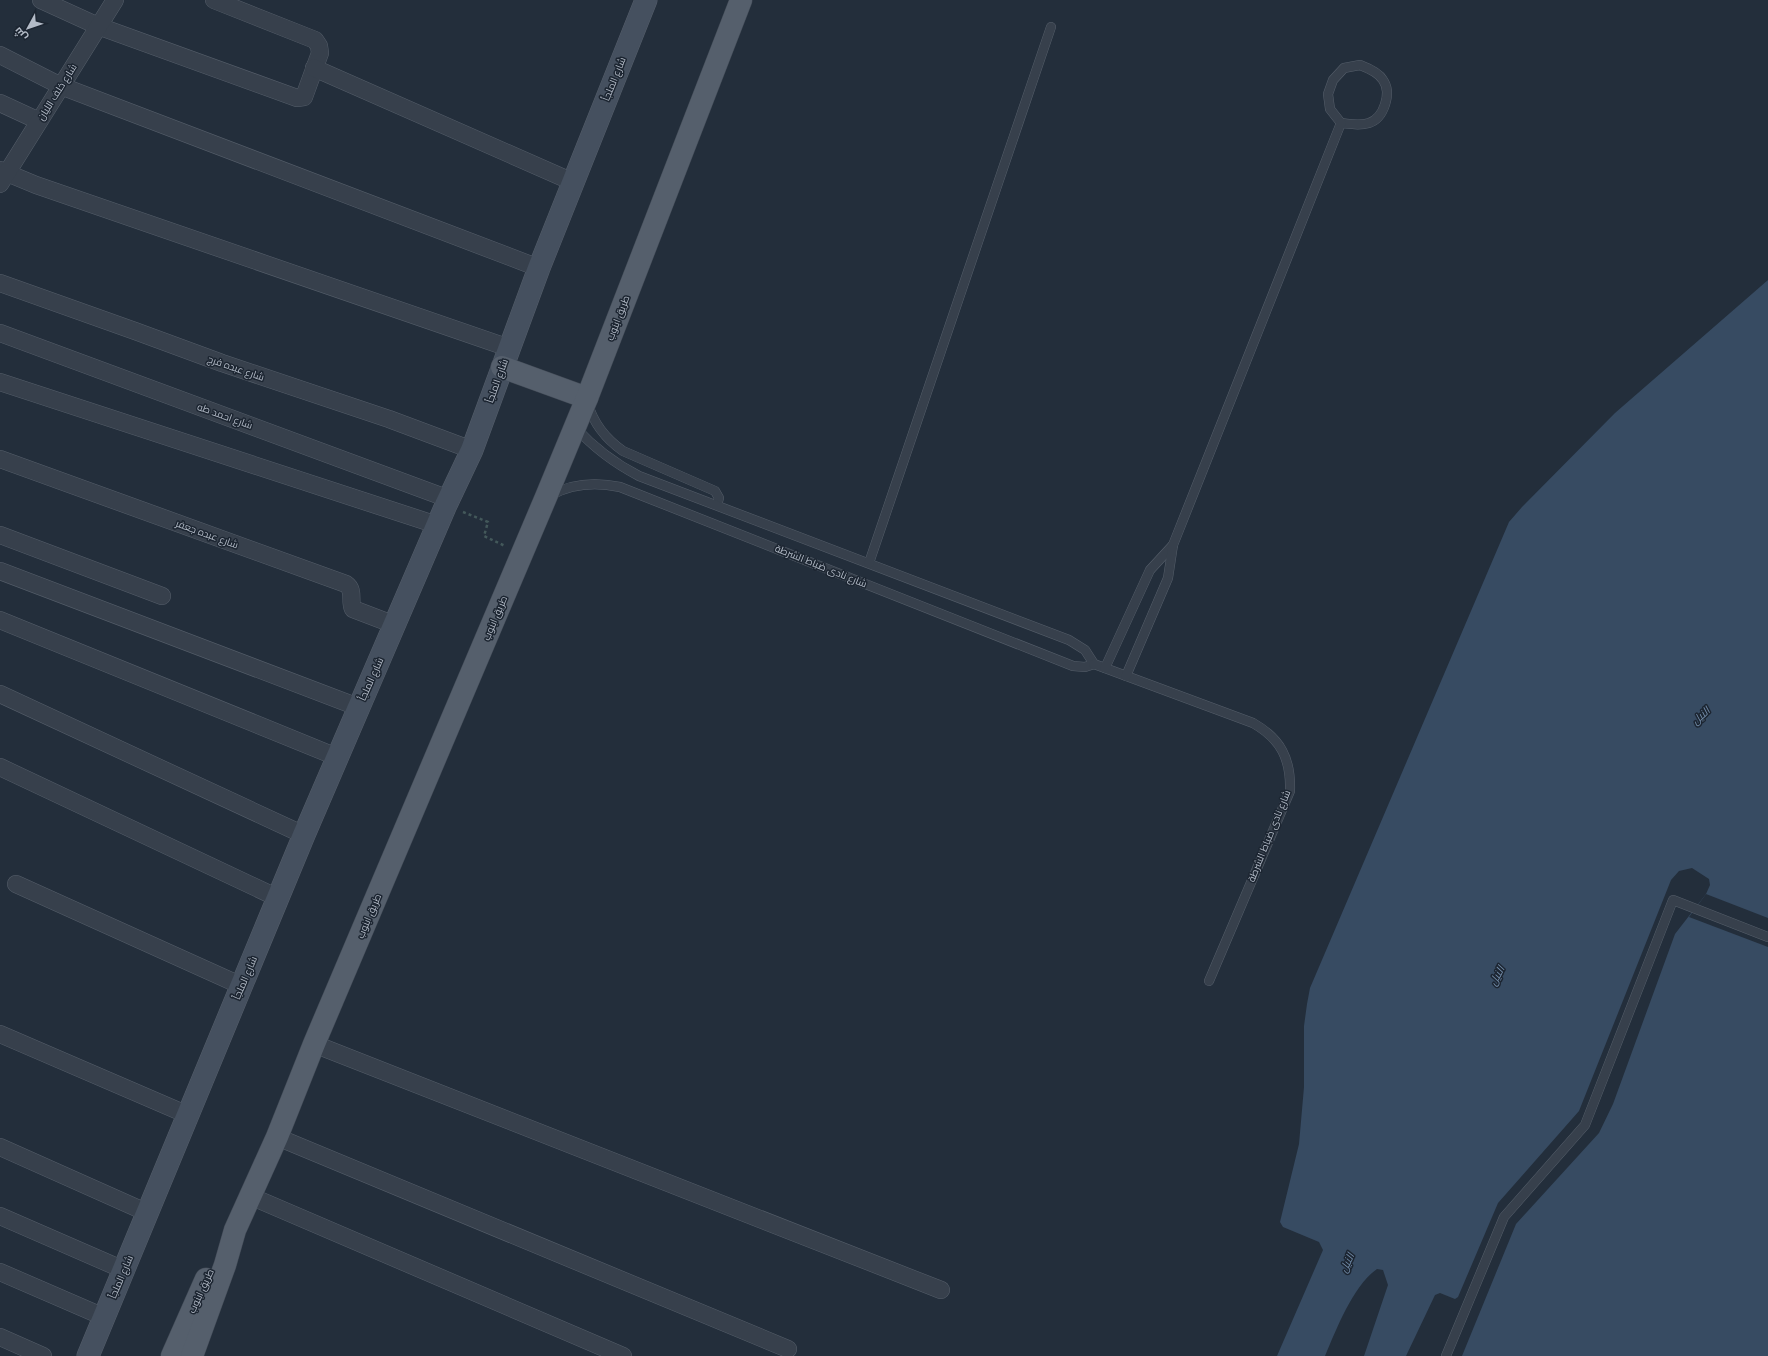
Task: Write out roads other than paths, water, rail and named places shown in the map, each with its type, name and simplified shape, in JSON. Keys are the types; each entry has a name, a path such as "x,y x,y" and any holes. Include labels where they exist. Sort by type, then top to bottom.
{"main road":[{"name":"طريق ابنوب","path":"192,1356 225,1266 235,1230 277,1137 314,1044 523,554 587,398 741,0"},
{"path":"508,362 558,388 587,398"},
{"name":"طريق ابنوب","path":"172,1356 215,1261 235,1230"}],"street":[{"path":"41,0 98,26 297,98 304,97 320,53 319,46 315,40 214,0"},
{"name":"شارع خلف الليان","path":"2,176 39,121 113,0"},
{"name":"شارع الملجأ","path":"88,1356 358,707 395,625 437,525 454,505 472,450 508,362 538,268 646,0"},
{"path":"0,55 61,86 538,268"},
{"path":"314,68 573,182"},
{"path":"0,103 39,121"},
{"path":"2,176 36,185 508,362"},
{"name":"شارع عبده فرج","path":"0,283 222,363 389,419 472,450"},
{"name":"شارع احمد طه","path":"0,332 454,505"},
{"path":"0,382 437,525"},
{"name":"شارع عبده جعفر","path":"0,459 346,584 352,591 351,605 353,609 395,625"},
{"path":"0,535 162,596"},
{"path":"0,571 358,707"},
{"path":"0,620 337,757"},
{"path":"0,694 304,835"},
{"path":"0,767 278,898"},
{"path":"16,884 242,986"},
{"path":"0,1034 188,1115"},
{"path":"314,1044 941,1290"},
{"path":"277,1137 788,1349"},
{"path":"0,1147 148,1213"},
{"path":"250,1196 623,1356"},
{"path":"0,1216 124,1270"},
{"path":"0,1272 104,1317"},
{"path":"0,1337 43,1356"}],"lane":[{"path":"868,563 1051,27"},
{"path":"1360,65 1372,70 1384,81 1387,95 1383,111 1371,123 1355,125 1341,123 1330,109 1328,94 1333,80 1344,68 1360,65"},
{"path":"1126,676 1168,578 1173,545 1341,123"},
{"path":"587,398 596,424 613,444 623,451 715,491 719,498 717,506"},
{"name":"شارع نادى ضباط الشرطة","path":"575,427 591,444 614,462 639,476 1069,640 1085,650 1094,664 1258,726 1273,737 1280,746 1289,768 1290,791 1209,981"},
{"name":"شارع نادى ضباط الشرطة","path":"546,497 570,487 595,484 620,487 1073,666 1085,667 1094,664"},
{"path":"667,506 674,489"},
{"path":"1104,668 1150,570 1173,545"},
{"path":"1446,1356 1504,1217 1585,1125 1673,900 1768,937"}],"water":[{"name":"النيل","path":"1768,280 1768,1356 1462,1356 1516,1224 1599,1133 1613,1104 1675,934 1706,894 1710,885 1709,879 1692,868 1679,871 1671,880 1579,1111 1498,1203 1458,1297 1455,1299 1440,1293 1435,1295 1406,1356 1364,1356 1388,1285 1383,1270 1377,1269 1368,1276 1360,1286 1346,1308 1325,1356 1277,1356 1323,1250 1319,1242 1283,1227 1280,1222 1299,1144 1304,1087 1304,1026 1310,988 1509,522 1615,413"}]}
